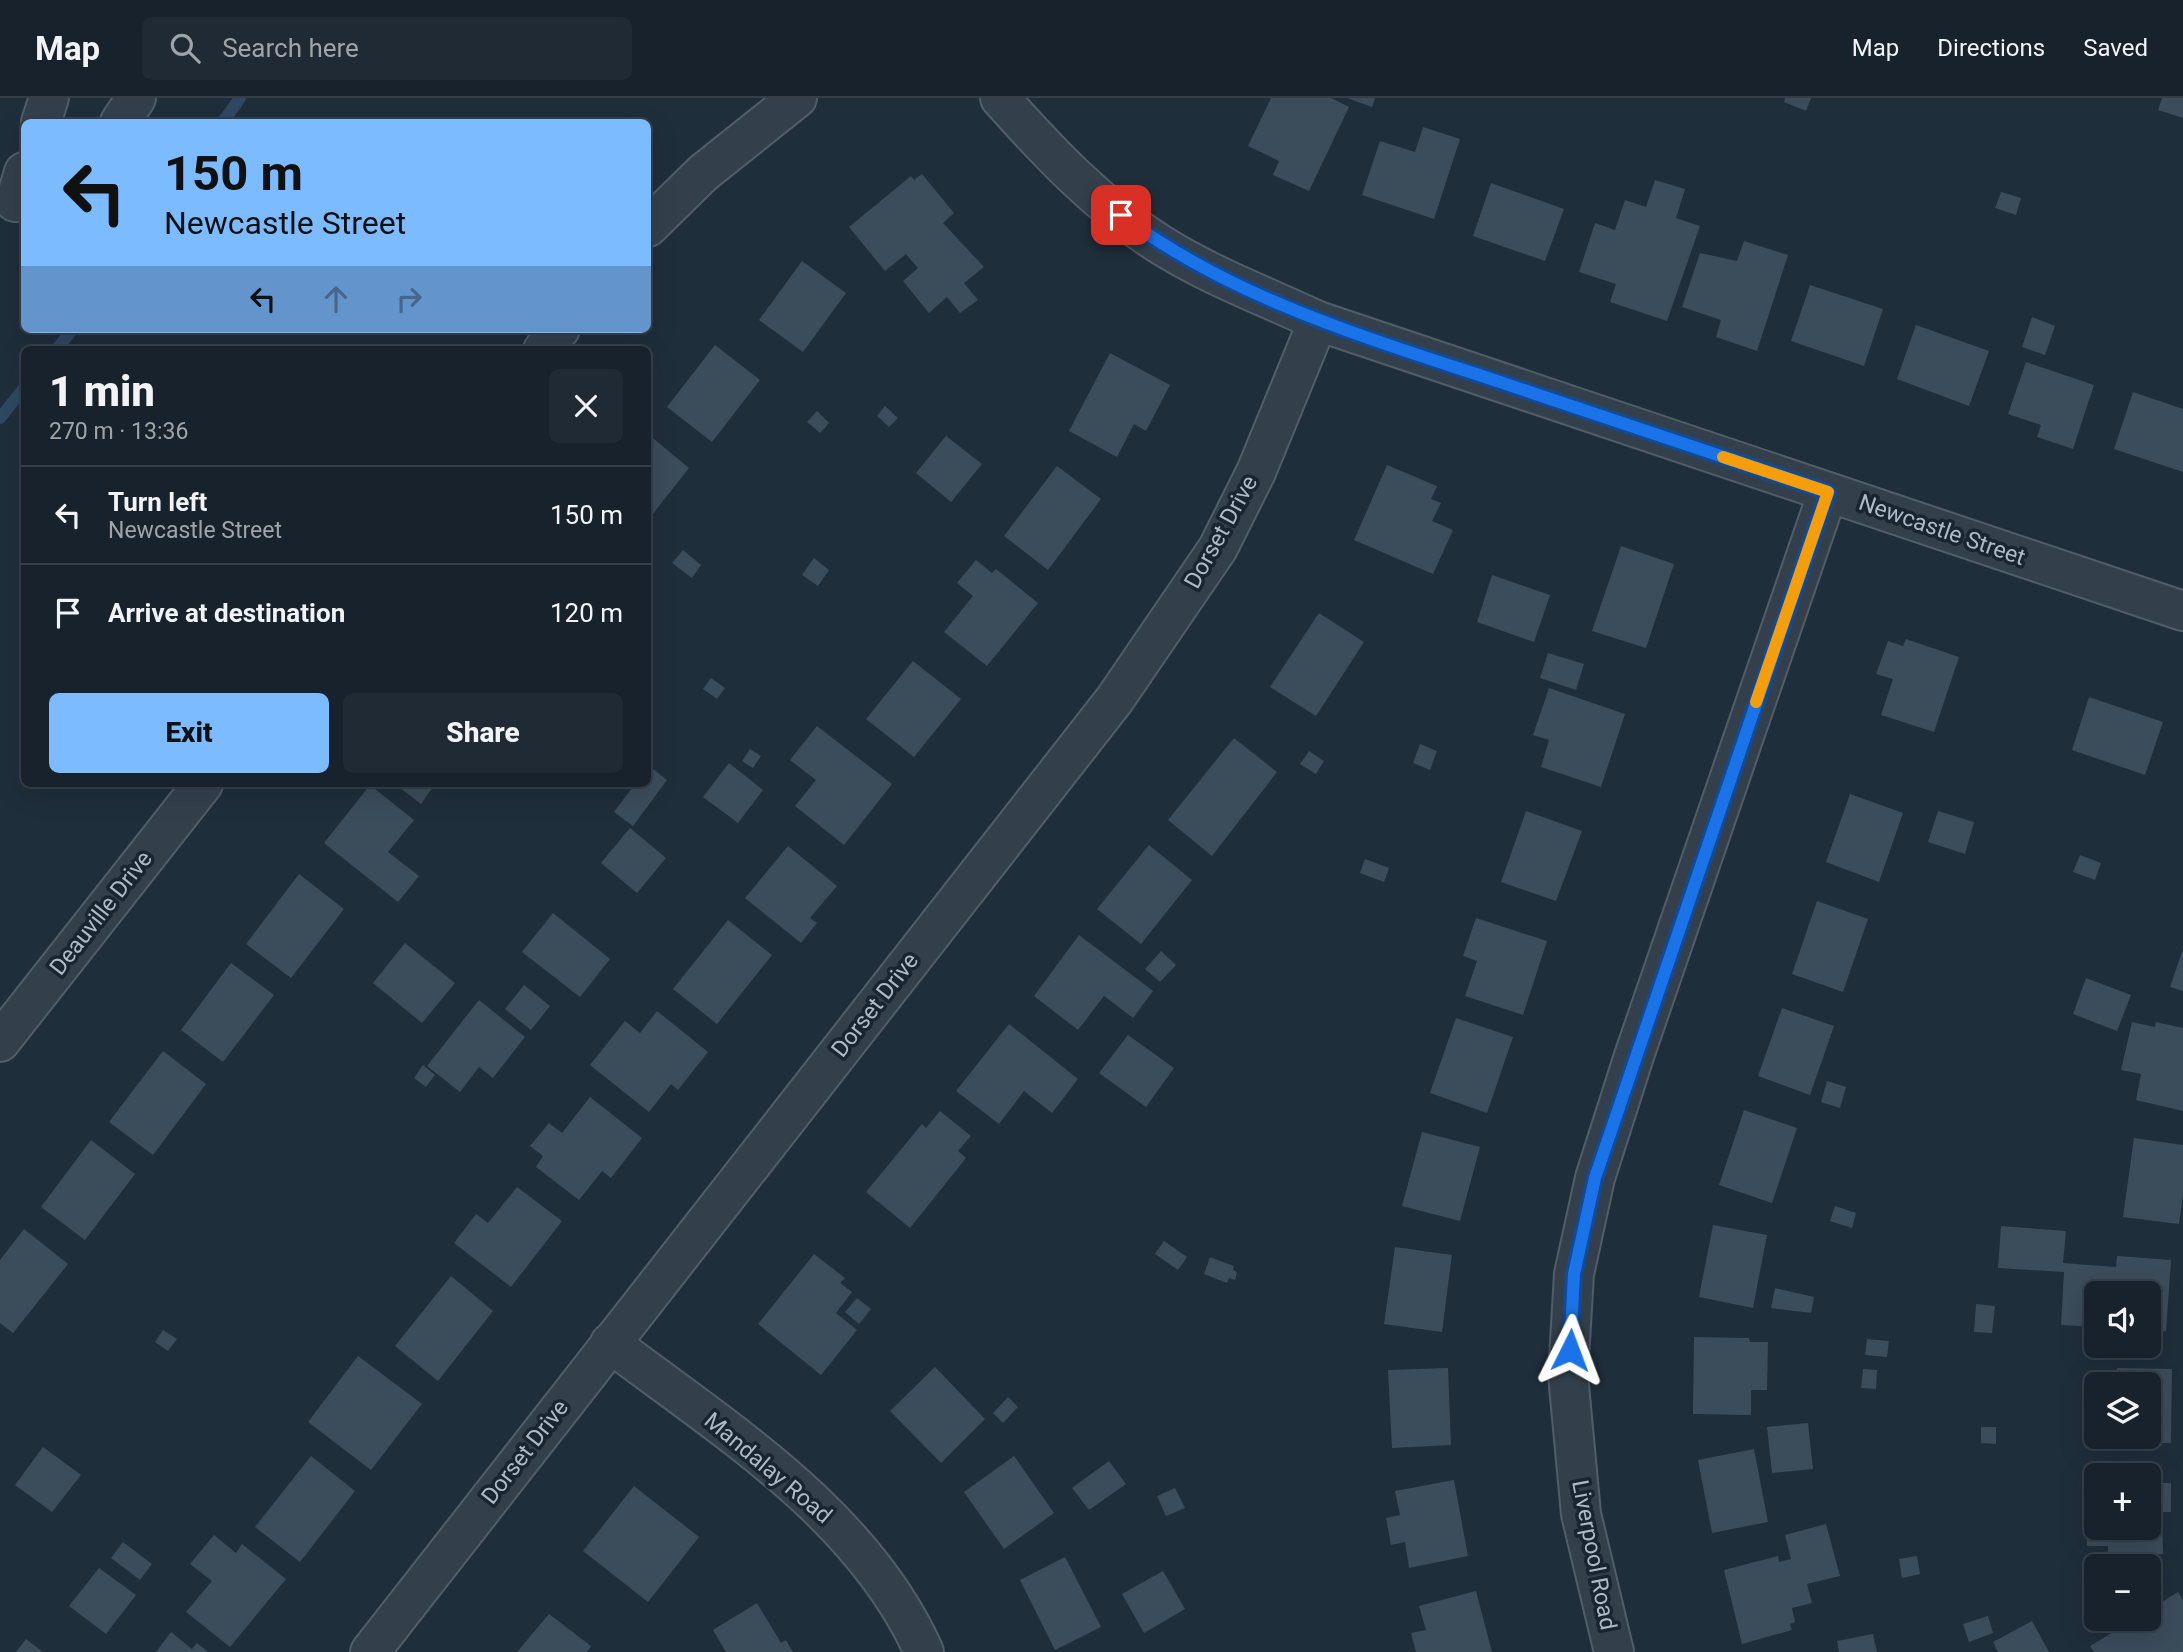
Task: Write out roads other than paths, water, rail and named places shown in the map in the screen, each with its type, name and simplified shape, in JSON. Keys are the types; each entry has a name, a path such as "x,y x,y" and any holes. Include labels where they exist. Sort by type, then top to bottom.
{"street":[{"path":"42,119 49,98"},
{"path":"122,119 136,98"},
{"path":"651,224 703,173 797,98"},
{"name":"Newcastle Street","path":"1000,98 1051,155 1102,201 1158,243 1318,321 2183,611"},
{"name":"Dorset Drive","path":"370,1652 1115,699 1218,548 1256,472 1318,321"},
{"name":"Liverpool Road","path":"1614,1652 1581,1514 1568,1375 1574,1274 1595,1178 1634,1056 1828,492"},
{"name":"Deauville Drive","path":"0,1042 201,787"},
{"name":"Mandalay Road","path":"610,1343 771,1465 832,1521 880,1579 924,1652"}],"waterway":[{"path":"225,119 240,98"},
{"path":"59,346 70,333"},
{"path":"0,418 21,392"}]}
